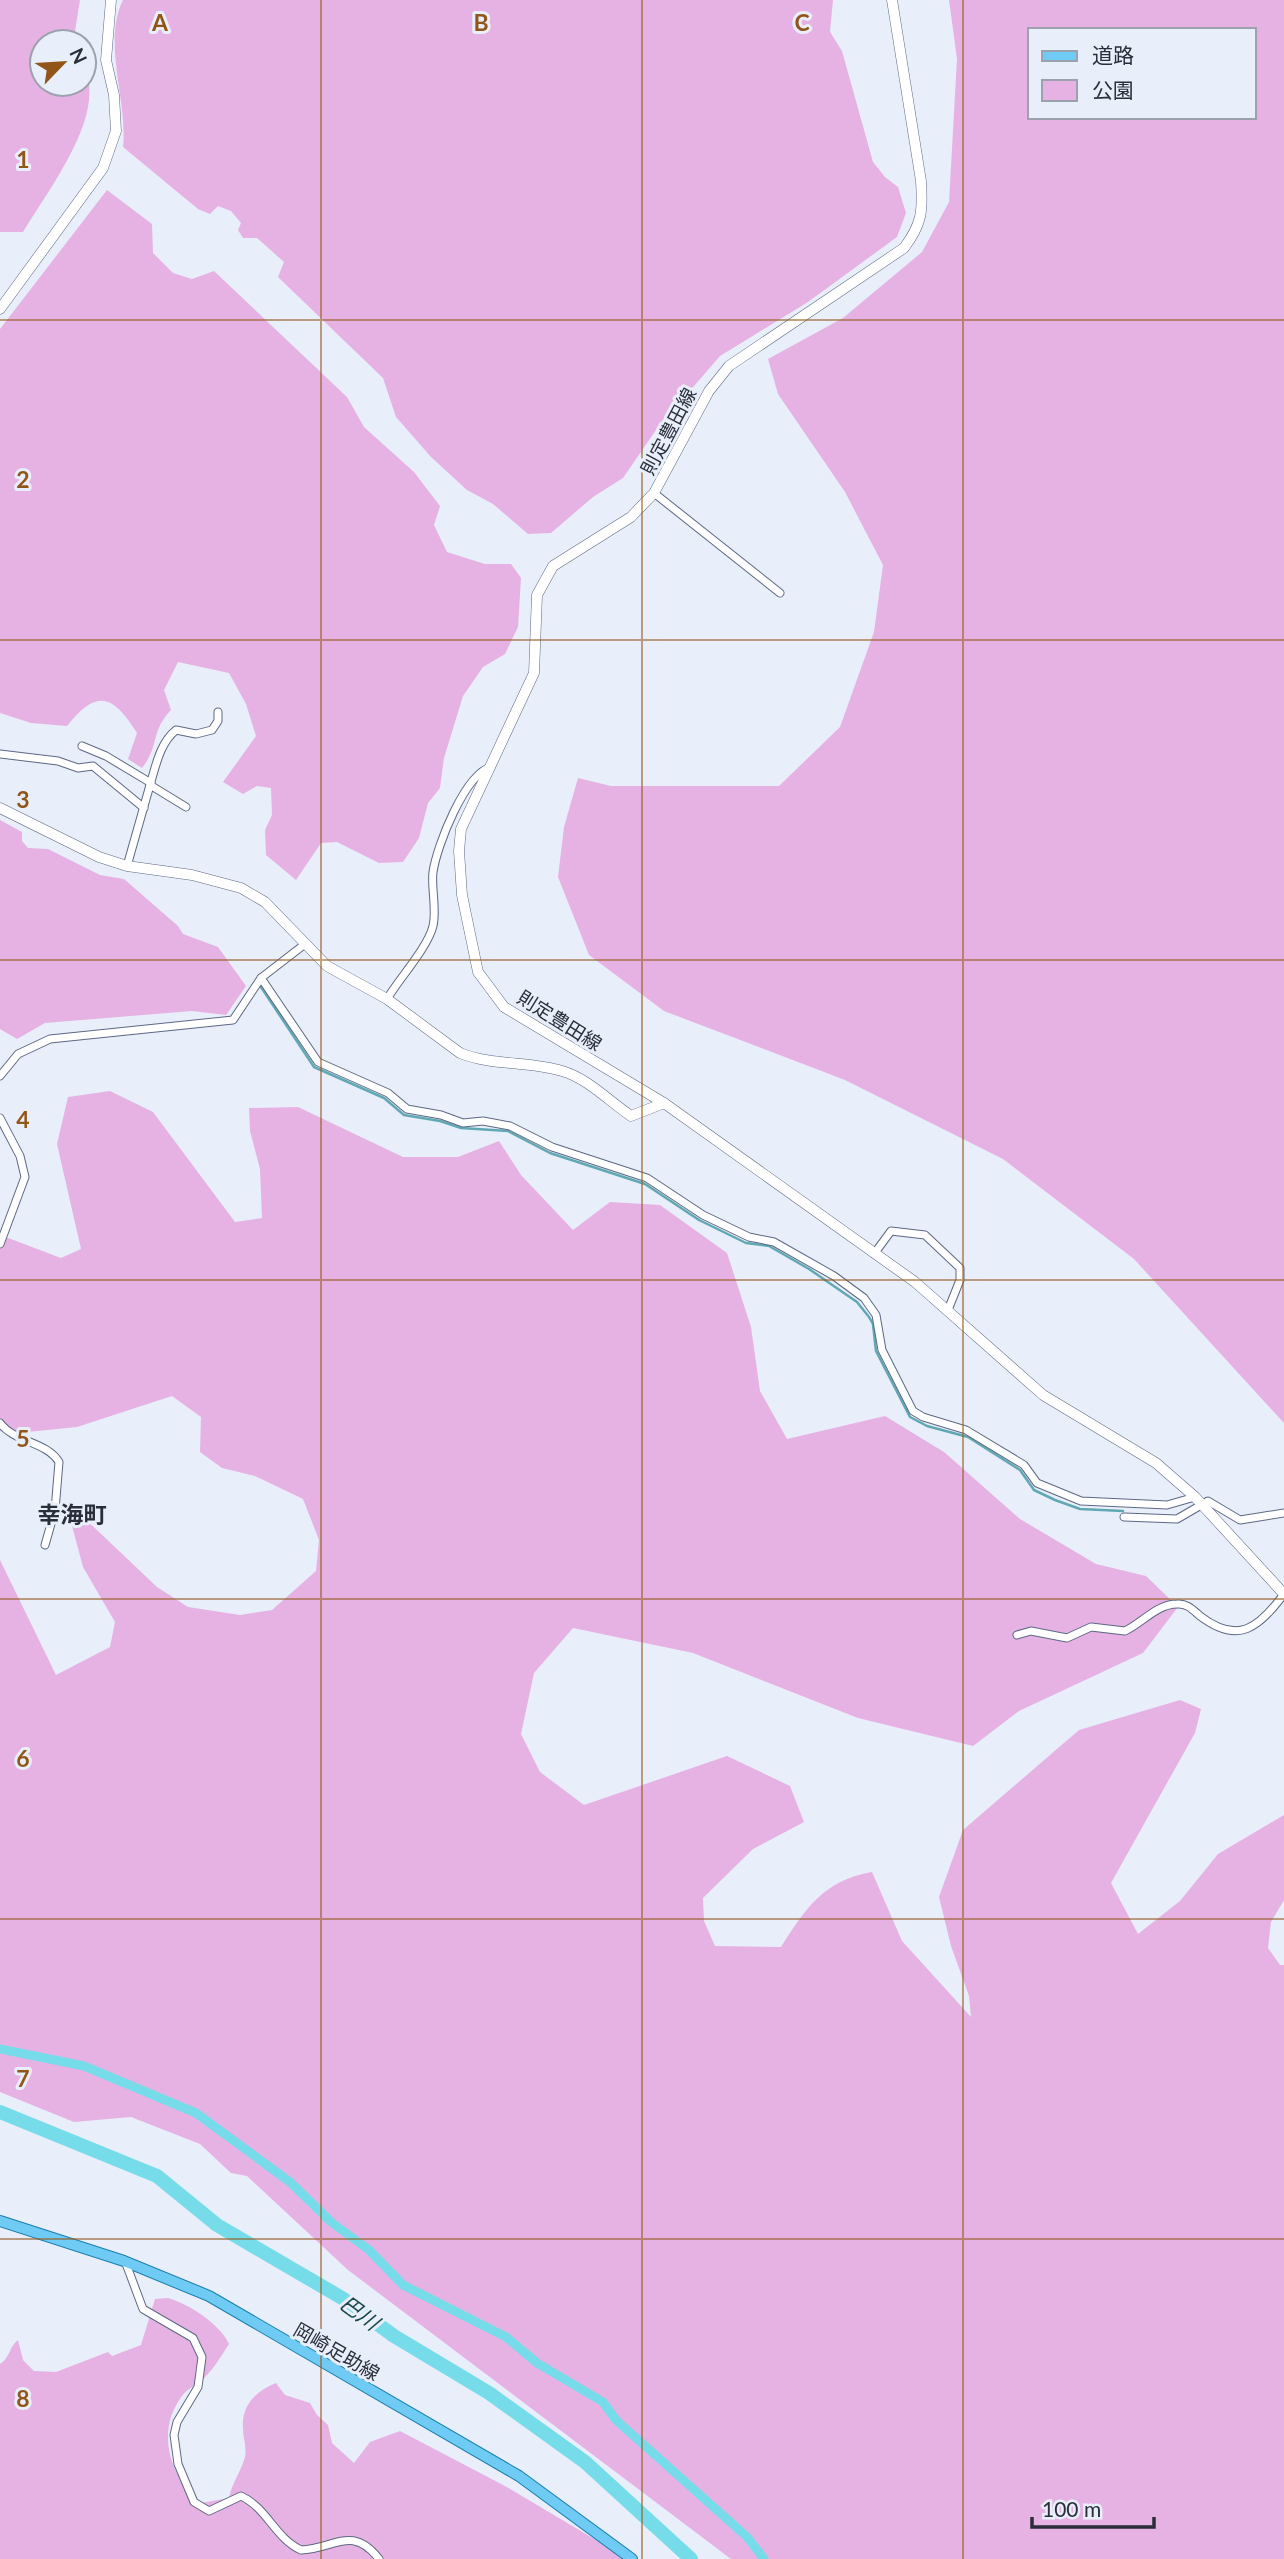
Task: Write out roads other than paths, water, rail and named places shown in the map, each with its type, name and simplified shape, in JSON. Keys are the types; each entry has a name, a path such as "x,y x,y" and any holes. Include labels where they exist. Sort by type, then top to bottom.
{"main road":[{"path":"0,309 103,168 113,145 115,106 106,60 111,0"},
{"name":"則定豊田線","path":"892,0 921,181 922,203 918,229 904,248 729,366 709,391 654,494 631,517 553,566 543,581 537,595 534,673 461,829 459,851 462,895 478,972 504,1007 664,1103 948,1310 1043,1395 1137,1450 1175,1477 1284,1594"},
{"path":"0,808 80,850 127,866 192,875 241,888 265,902 305,944 343,977 387,999 439,1040 474,1059 562,1071 590,1086 631,1116 664,1103"},
{"name":"岡崎足助線","path":"0,2221 124,2261 209,2296 519,2476 632,2559"}],"street":[{"path":"654,494 780,593"},
{"path":"127,866 160,752 170,735 176,730 196,734 212,730 219,722 218,712"},
{"path":"82,746 106,756 186,807"},
{"path":"0,754 58,761 78,768 93,766 145,808"},
{"path":"387,999 433,927 433,872 444,831 474,779 481,770 492,767"},
{"path":"0,1076 18,1054 50,1039 233,1020 261,978 305,944"},
{"path":"261,978 318,1062 388,1093 407,1109 441,1115 463,1123 501,1123 552,1147 641,1176 702,1215 749,1237 774,1242 834,1276 864,1298 876,1315 882,1350 913,1410 923,1417 967,1430 988,1442 1024,1465 1037,1483 1092,1504 1167,1505 1208,1501 1240,1520 1284,1513"},
{"path":"0,1118 20,1156 25,1177 0,1244"},
{"path":"874,1254 891,1231 925,1235 960,1268 960,1280 948,1310"},
{"path":"0,1423 21,1440 49,1451 59,1462 55,1510 45,1545"},
{"path":"1124,1517 1177,1519 1191,1513 1198,1500"},
{"path":"1017,1635 1031,1632 1067,1638 1091,1627 1125,1632 1167,1605 1177,1604 1186,1604 1213,1626 1232,1632 1254,1626 1284,1594"},
{"path":"124,2261 144,2309 193,2339 202,2357 198,2386 177,2423 174,2435 178,2464 194,2502 209,2511 241,2496 257,2506 283,2539 301,2550 347,2540 362,2543 379,2559"}],"waterway":[{"path":"259,984 314,1067 384,1098 404,1115 440,1121 461,1128 508,1131 550,1153 645,1184 699,1220 746,1243 769,1246 809,1269 857,1302 869,1317 873,1324 876,1351 910,1417 927,1426 968,1437 1020,1470 1034,1490 1055,1500 1080,1509 1123,1511"},
{"path":"0,2049 84,2066 196,2113 290,2182 331,2222 369,2250 403,2285 506,2337 537,2363 603,2402 616,2420 747,2537 764,2559"},
{"name":"巴川","path":"0,2112 157,2176 217,2225 342,2298 394,2336 489,2393 585,2462 691,2559"}],"district":[{"name":"幸海町","path":"72,1514"}]}
